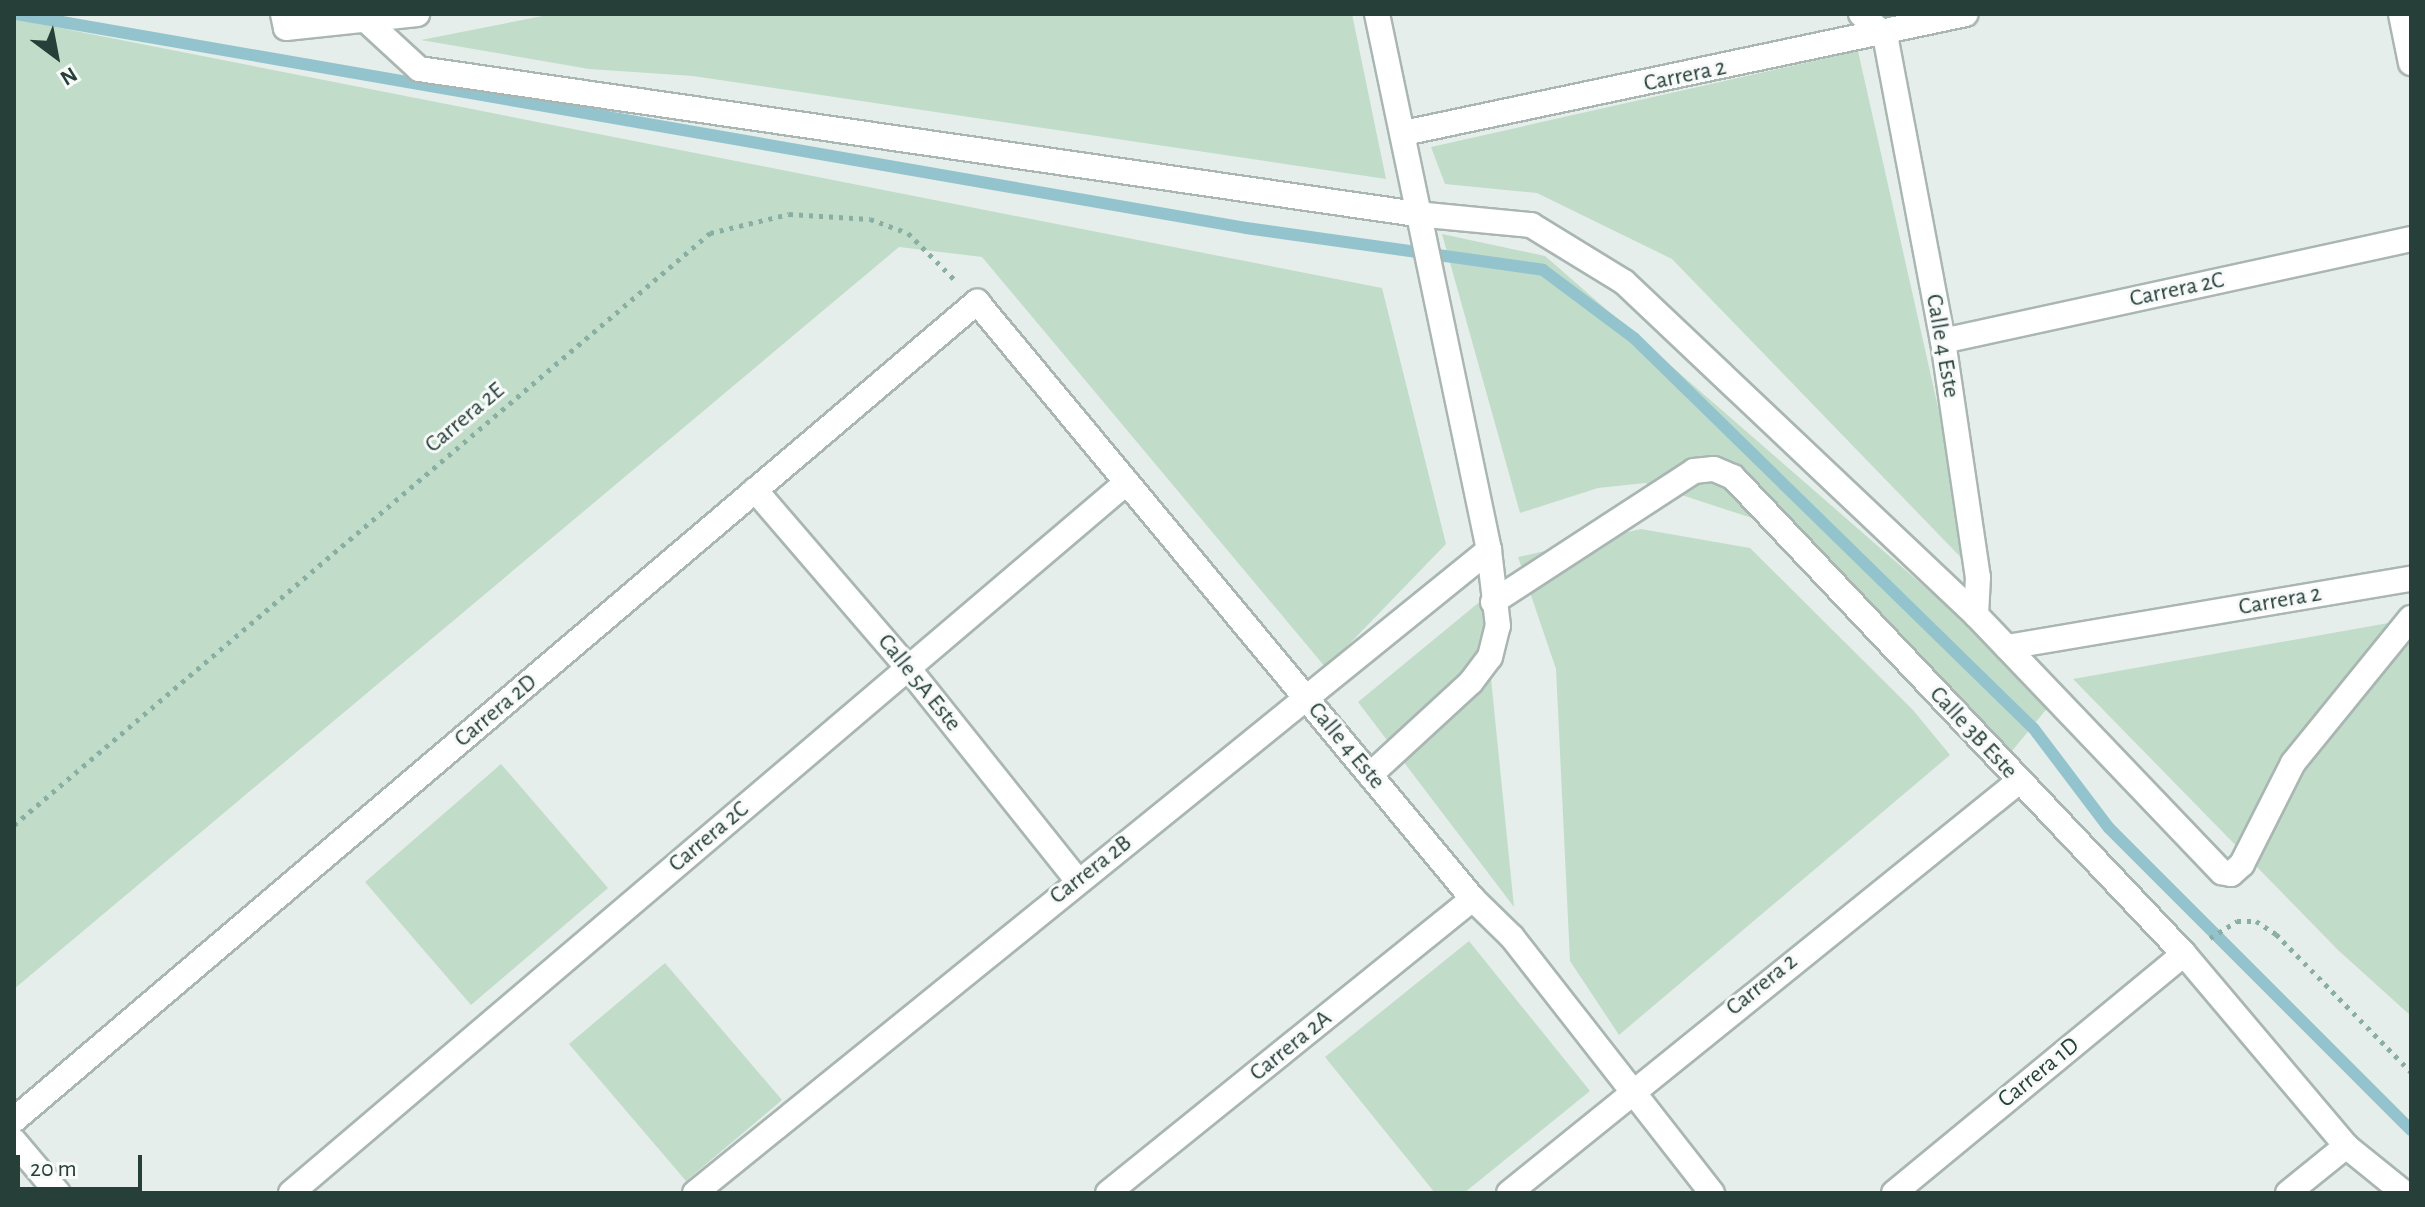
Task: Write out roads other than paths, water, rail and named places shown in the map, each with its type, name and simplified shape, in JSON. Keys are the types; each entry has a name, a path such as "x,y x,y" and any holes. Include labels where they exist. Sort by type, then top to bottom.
{"street":[{"path":"285,21 369,23 417,14"},
{"path":"1370,775 1471,682 1490,657 1498,626 1489,550 1377,14"},
{"path":"1861,14 1885,35 1904,14"},
{"name":"Carrera 2","path":"1404,133 1885,35 1966,14"},
{"path":"2401,14 2411,63"},
{"path":"369,23 419,69 1419,224 1531,225 1624,282 1976,615 2222,872 2231,874 2242,864 2293,763 2411,618"},
{"name":"Calle 4 Este","path":"1885,35 1943,341 1978,577 1976,615"},
{"name":"Carrera 2C","path":"1943,341 2411,239"},
{"name":"Calle 4 Este","path":"977,302 1473,899 1512,937 1712,1193"},
{"name":"Carrera 2D","path":"14,1120 977,302"},
{"name":"Calle 3B Este","path":"1493,602 1694,471 1714,469 1733,477 2018,782 2191,950 2346,1146 2404,1193"},
{"name":"Carrera 2C","path":"291,1193 1127,482"},
{"name":"Calle 5A Este","path":"755,490 908,668 1077,880"},
{"name":"Carrera 2B","path":"703,1191 1077,880 1308,701 1489,550"},
{"name":"Carrera 2","path":"2007,647 2411,579"},
{"name":"Carrera 2","path":"1509,1193 1629,1090 2018,782"},
{"name":"Carrera 2A","path":"1108,1193 1473,899"},
{"name":"Carrera 1D","path":"1894,1193 2191,950"},
{"path":"14,1141 58,1193"},
{"path":"2288,1193 2346,1146"}],"waterway":[{"path":"16,14 1246,228 1543,270 1634,338 2034,729 2109,828 2411,1130"}]}
